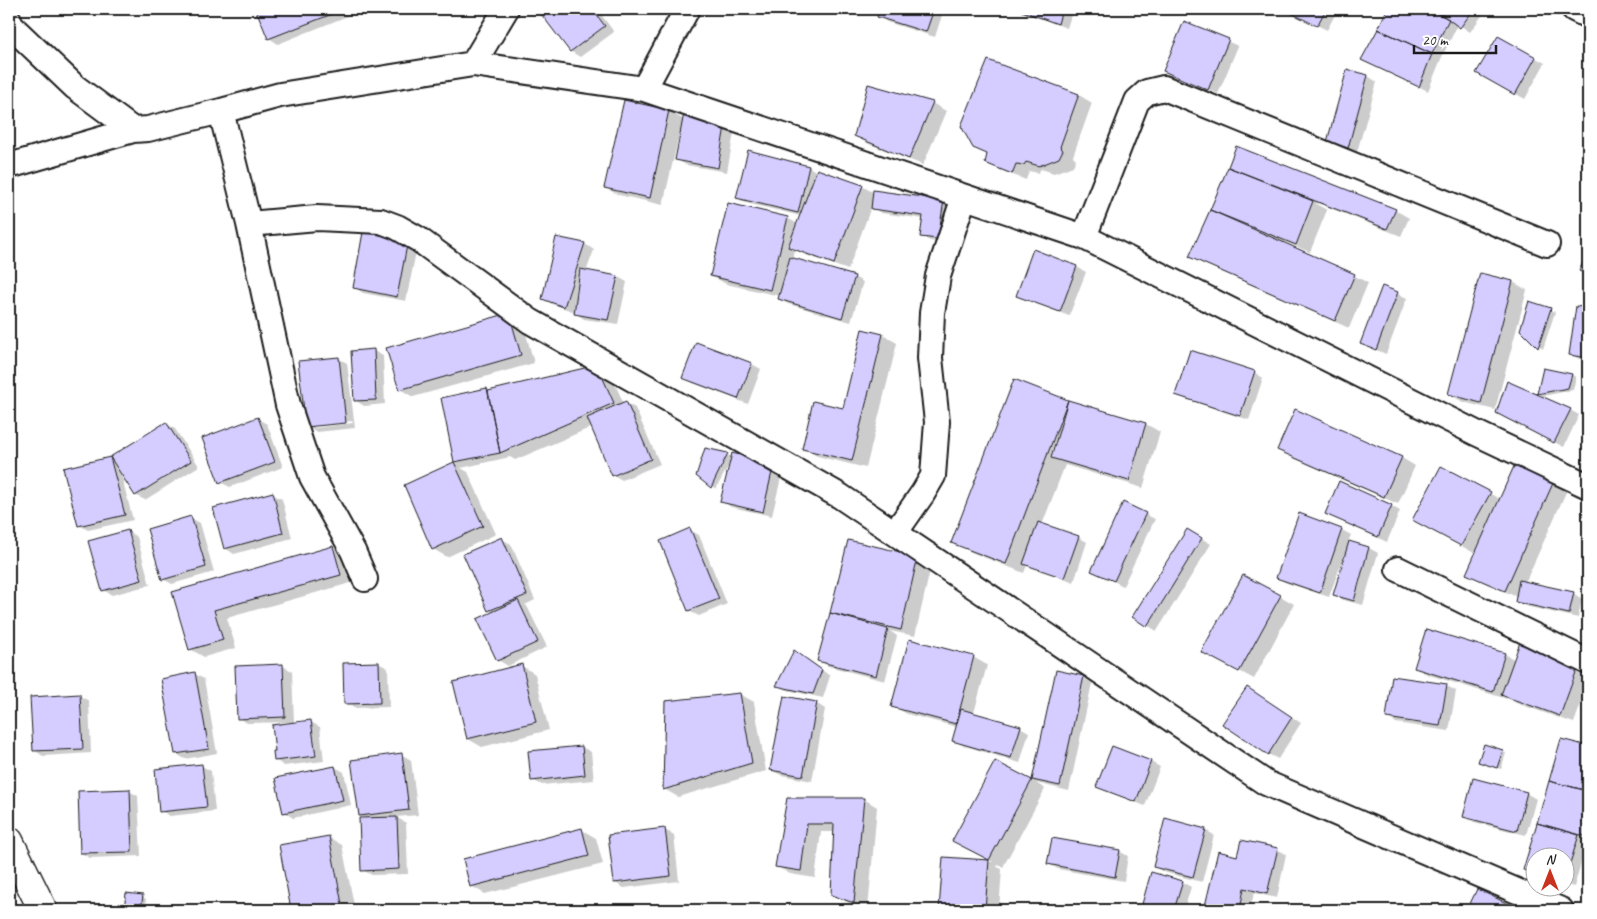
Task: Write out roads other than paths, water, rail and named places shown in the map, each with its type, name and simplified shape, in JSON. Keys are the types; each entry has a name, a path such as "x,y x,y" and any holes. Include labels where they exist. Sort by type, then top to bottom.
{"street":[{"path":"474,64 506,9"},
{"path":"644,89 687,9"},
{"path":"1574,9 1588,16"},
{"path":"9,20 11,26 75,87 133,130"},
{"path":"9,166 133,130 221,111 280,95 474,64 644,89 1084,237 1467,428 1588,486"},
{"path":"1084,237 1137,101 1147,92 1164,88 1547,244"},
{"path":"221,111 249,224 291,414 312,477 365,579"},
{"path":"895,533 924,493 933,476 936,422 930,358 932,313 938,276 964,197"},
{"path":"249,224 317,218 380,221 397,227 418,238 530,321 840,496 1266,783 1561,910"},
{"path":"1398,569 1588,662"},
{"path":"9,841 43,910"}]}
